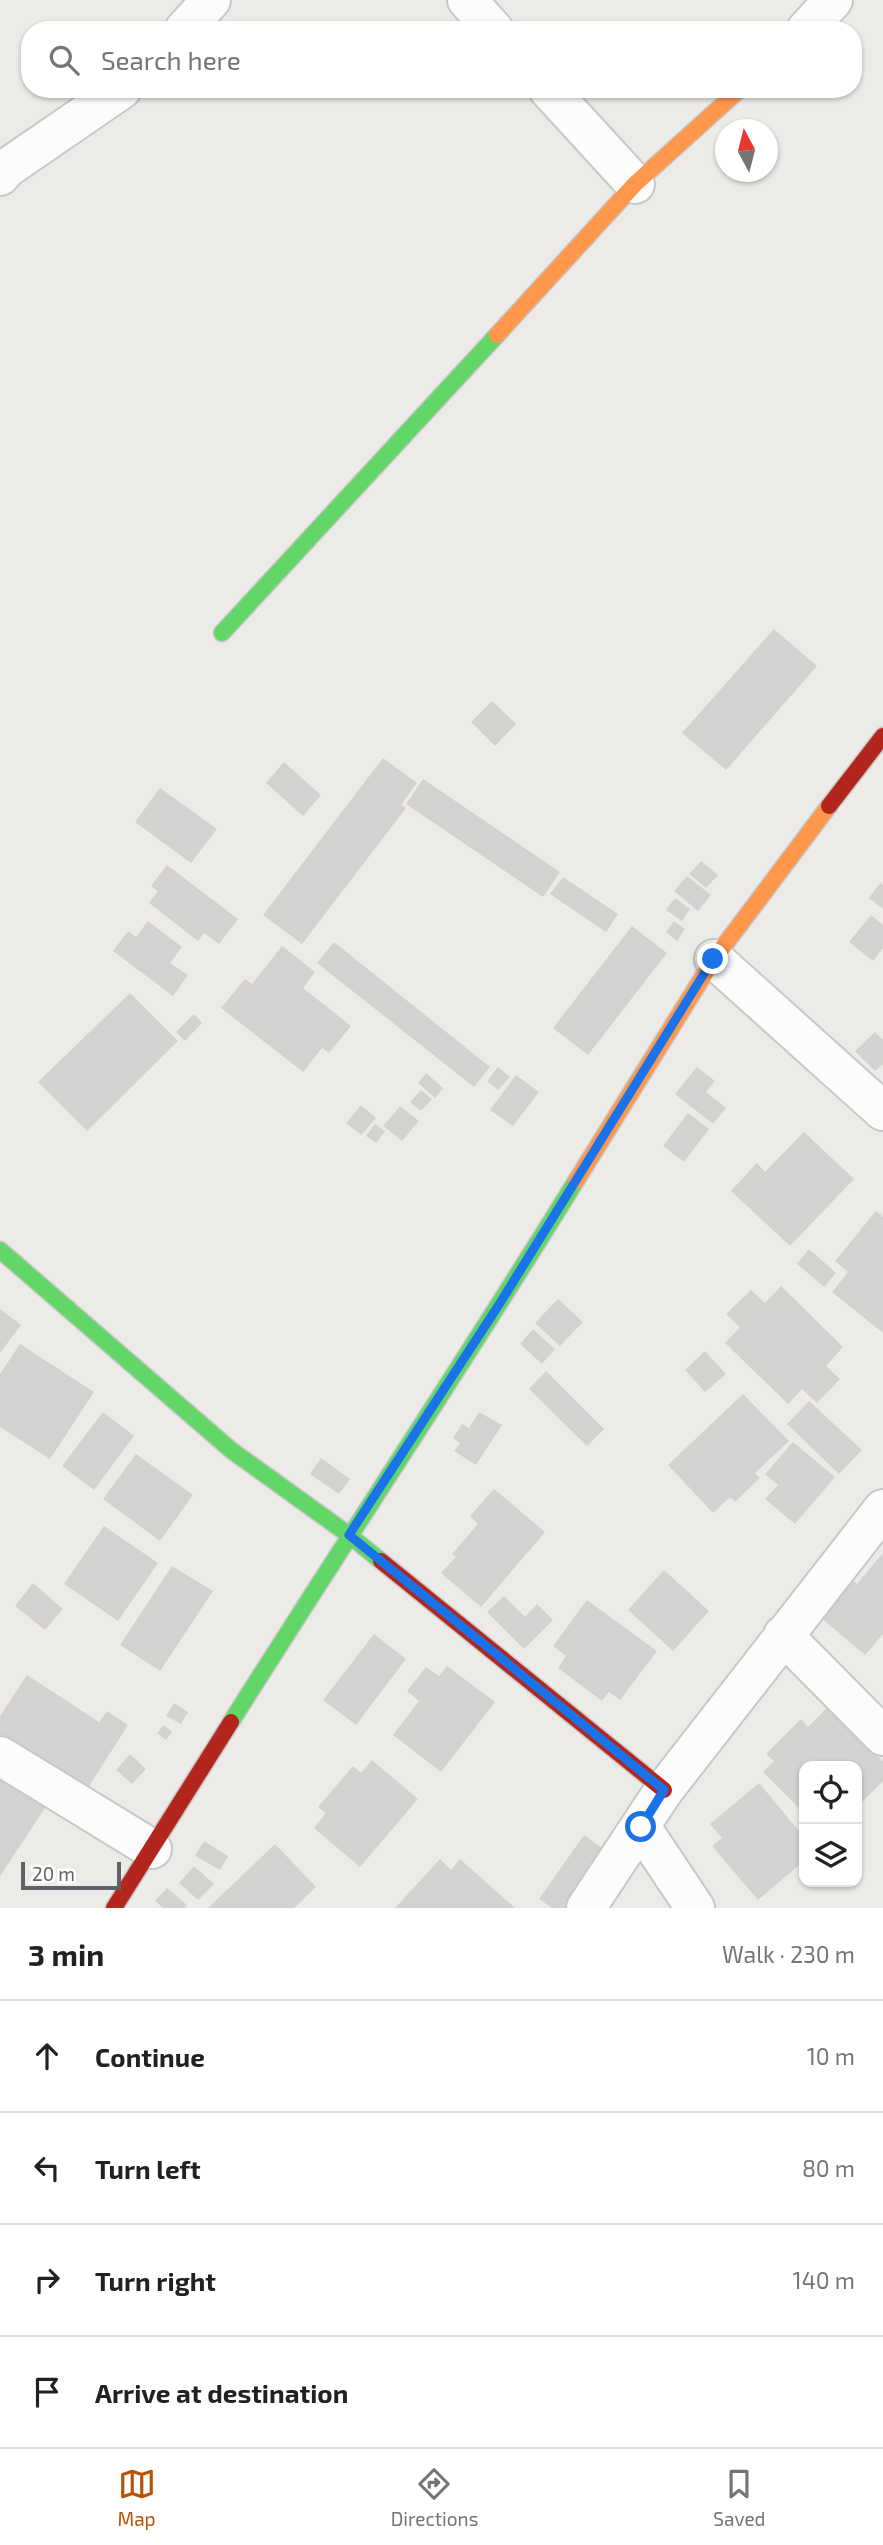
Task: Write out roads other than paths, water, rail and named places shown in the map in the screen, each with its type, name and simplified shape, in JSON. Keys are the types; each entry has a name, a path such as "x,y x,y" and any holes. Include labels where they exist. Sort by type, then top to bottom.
{"street":[{"path":"192,21 211,0"},
{"path":"467,0 486,21"},
{"path":"814,21 834,0"},
{"path":"0,176 7,168 109,98"},
{"path":"556,98 635,184"},
{"path":"222,633 635,184 730,98"},
{"path":"114,1908 349,1535 500,1303 713,959 883,736"},
{"path":"713,959 883,1111"},
{"path":"0,1251 231,1450 349,1535 664,1790"},
{"path":"586,1908 664,1790 883,1509"},
{"path":"783,1635 883,1736"},
{"path":"0,1756 152,1849"},
{"path":"641,1827 695,1908"}]}
